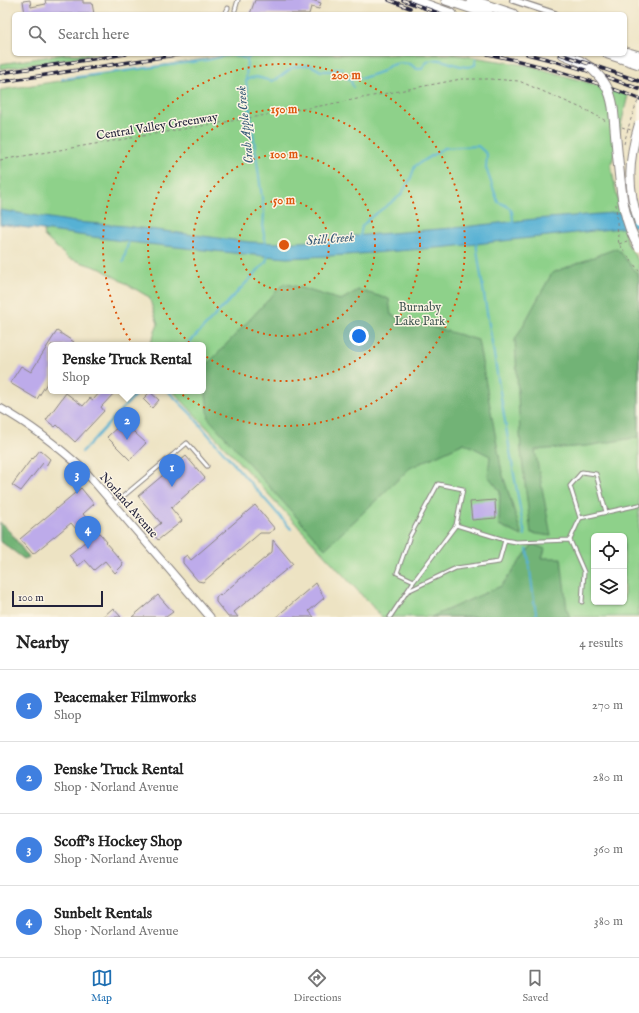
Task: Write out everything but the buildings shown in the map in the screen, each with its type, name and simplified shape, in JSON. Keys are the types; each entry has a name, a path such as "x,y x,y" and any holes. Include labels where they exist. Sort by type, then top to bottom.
{"main road":[{"path":"414,0 447,12"},
{"path":"446,0 482,12"},
{"path":"471,0 507,12"},
{"path":"627,53 639,56"},
{"path":"568,56 591,68 607,86 611,96 621,196 634,240 639,248"},
{"path":"614,56 639,64"},
{"path":"636,128 630,164 630,177 634,208 639,224"}],"street":[{"path":"513,0 549,12"},
{"name":"Norland Avenue","path":"0,408 38,431 67,454 85,471 210,617"}],"lane":[{"path":"235,10 238,0"},
{"path":"226,12 228,8"},
{"path":"114,504 187,443 207,466"},
{"path":"582,602 584,572 570,540 580,518 570,486 582,472 596,474 606,512"},
{"path":"390,617 414,581 456,525 463,489 438,484 410,536 397,573 414,581"},
{"path":"580,518 639,505"},
{"path":"456,525 516,542 570,540"},
{"path":"408,591 456,568 498,562 505,540"}],"path":[{"name":"Central Valley Greenway","path":"0,160 326,105 461,79 476,78 519,81 588,111 611,123"},
{"path":"624,146 627,132 639,99"},
{"path":"622,127 636,128"},
{"path":"615,206 619,244 639,271"}],"green space":[{"path":"51,56 88,56 0,69 0,64"},
{"name":"Burnaby Lake Park","path":"224,56 467,56 531,66 628,95 611,167 627,243 639,262 639,617 382,617 176,394 206,394 206,342 151,342 158,324 149,297 101,269 68,258 44,236 43,221 0,216 0,90"},
{"path":"617,248 639,276 639,437 587,446 535,450 551,536 531,533 521,451 515,340 552,273"},
{"path":"284,283 341,300 358,290 389,299 391,315 478,340 502,472 522,536 499,525 500,491 488,476 490,456 464,443 410,468 325,549 209,419 206,394 206,366"},
{"path":"0,522 11,533 29,558 24,559 0,541"},
{"path":"533,544 545,549 542,558 561,558 567,610 570,617 431,617 501,586"}],"water":[{"path":"0,210 75,222 125,226 249,242 280,243 316,241 342,237 464,227 535,219 639,211 639,226 448,247 287,258 129,242 0,224"}],"waterway":[{"path":"62,79 208,60 223,56"},
{"path":"237,56 247,59 251,56"},
{"name":"Crab Apple Creek","path":"266,244 263,230 264,213 246,81 250,78 257,77 271,81 277,79 293,67 310,65 321,71 332,71 347,77 363,78 383,71 389,66 399,63 410,64 417,69 422,69 425,64 436,60 469,67 475,65 476,58"},
{"path":"246,81 247,59"},
{"path":"332,71 343,68"},
{"path":"348,78 353,87"},
{"name":"Still Creek","path":"360,237 362,226 370,218 400,196 410,180 415,166 444,148 478,146 487,154 486,168 498,202 506,205 512,211 513,224"},
{"path":"123,262 129,240"},
{"path":"476,242 525,535"},
{"path":"190,342 266,262 268,254"},
{"path":"82,452 136,394"},
{"path":"171,394 191,414 291,529"},
{"path":"527,549 537,617"}],"railway":[{"path":"389,0 410,8"},
{"path":"403,0 436,12"},
{"path":"0,73 113,56"},
{"path":"0,82 169,56"},
{"path":"497,56 565,73 639,99"},
{"path":"535,56 584,70 639,89"},
{"path":"566,56 639,81"}],"place":[{"name":"Penske Truck Rental","path":"127,440"},
{"name":"Peacemaker Filmworks","path":"172,487"},
{"name":"Scoff's Hockey Shop","path":"77,494"},
{"name":"Sunbelt Rentals","path":"88,549"}]}
